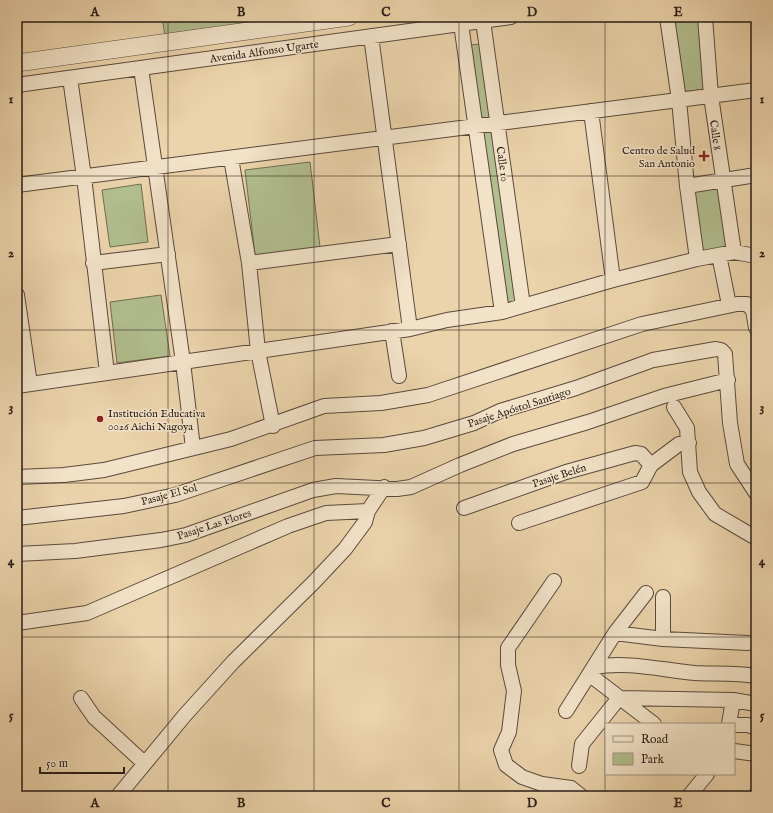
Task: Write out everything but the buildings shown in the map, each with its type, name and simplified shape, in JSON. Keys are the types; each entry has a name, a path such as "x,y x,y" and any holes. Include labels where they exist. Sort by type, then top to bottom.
{"street":[{"name":"Avenida Alfonso Ugarte","path":"17,63 349,17"},
{"name":"Avenida Alfonso Ugarte","path":"17,85 511,17"},
{"path":"667,17 679,100 687,186 697,259"},
{"name":"Calle 8","path":"704,17 711,96 734,252"},
{"name":"Calle 10","path":"482,21 523,306"},
{"path":"461,24 502,312"},
{"path":"371,36 410,329"},
{"path":"141,68 184,362 193,448"},
{"path":"70,78 84,177 106,373"},
{"path":"17,185 756,90"},
{"path":"591,111 613,280"},
{"path":"231,158 249,263 258,351 273,426"},
{"path":"687,186 756,175"},
{"path":"249,263 399,244"},
{"path":"17,295 24,385 410,329 447,320 502,312 613,280 697,259 734,252 756,256"},
{"path":"93,263 168,254"},
{"path":"719,255 729,305"},
{"path":"17,477 64,475 104,470 231,439 273,426 324,406 381,404 428,395 642,324 729,305 747,304 753,310 756,328"},
{"path":"392,331 399,376"},
{"name":"Pasaje Apóstol Santiago","path":"315,448 384,445 424,438 474,423 500,412 576,388 653,360 716,349 725,354 728,380"},
{"path":"728,380 730,423 737,464 756,493"},
{"name":"Pasaje Las Flores","path":"17,554 75,551 161,540 186,535 313,490 336,486 384,487 397,489 411,487 460,465 513,444 588,422 664,396 728,380"},
{"path":"674,407 687,428 690,472 699,492 715,514 756,538"},
{"path":"519,523 642,482 651,465 679,444 689,443"},
{"name":"Pasaje El Sol","path":"17,518 124,506 174,495 315,448"},
{"name":"Pasaje Belén","path":"464,508 566,472 635,453 641,454 651,465"},
{"path":"106,796 120,793 185,715 232,662 345,550 365,522 368,511 384,487"},
{"path":"17,623 87,613 288,526 326,513 368,511"},
{"path":"554,581 508,648 508,665 514,691 509,732 502,750 506,765 522,777 542,784 571,788 581,796"},
{"path":"566,711 616,633 646,593"},
{"path":"663,598 663,639"},
{"path":"616,633 663,639 748,643"},
{"path":"592,671 616,664 697,673 730,673 756,676"},
{"path":"592,671 619,698 653,723"},
{"path":"81,698 94,717 144,763"},
{"path":"619,698 733,700 756,704"},
{"path":"579,766 582,744 619,698"},
{"path":"729,723 733,700"},
{"path":"735,725 748,725 756,728"},
{"path":"735,751 756,754"},
{"path":"689,796 706,775"}],"green space":[{"path":"162,17 306,17 165,36"},
{"path":"673,17 698,17 708,91 685,94"},
{"path":"481,44 491,117 480,119 470,45"},
{"path":"492,130 516,303 506,304 482,131"},
{"path":"310,162 320,247 255,255 245,170"},
{"path":"141,184 148,242 110,247 102,190"},
{"path":"720,186 727,247 702,251 694,190"},
{"path":"161,295 170,356 117,363 110,302"}],"place":[{"name":"Centro de Salud San Antonio","path":"704,156"},
{"name":"Institución Educativa 0026 Aichi Nagoya","path":"100,419"}]}
